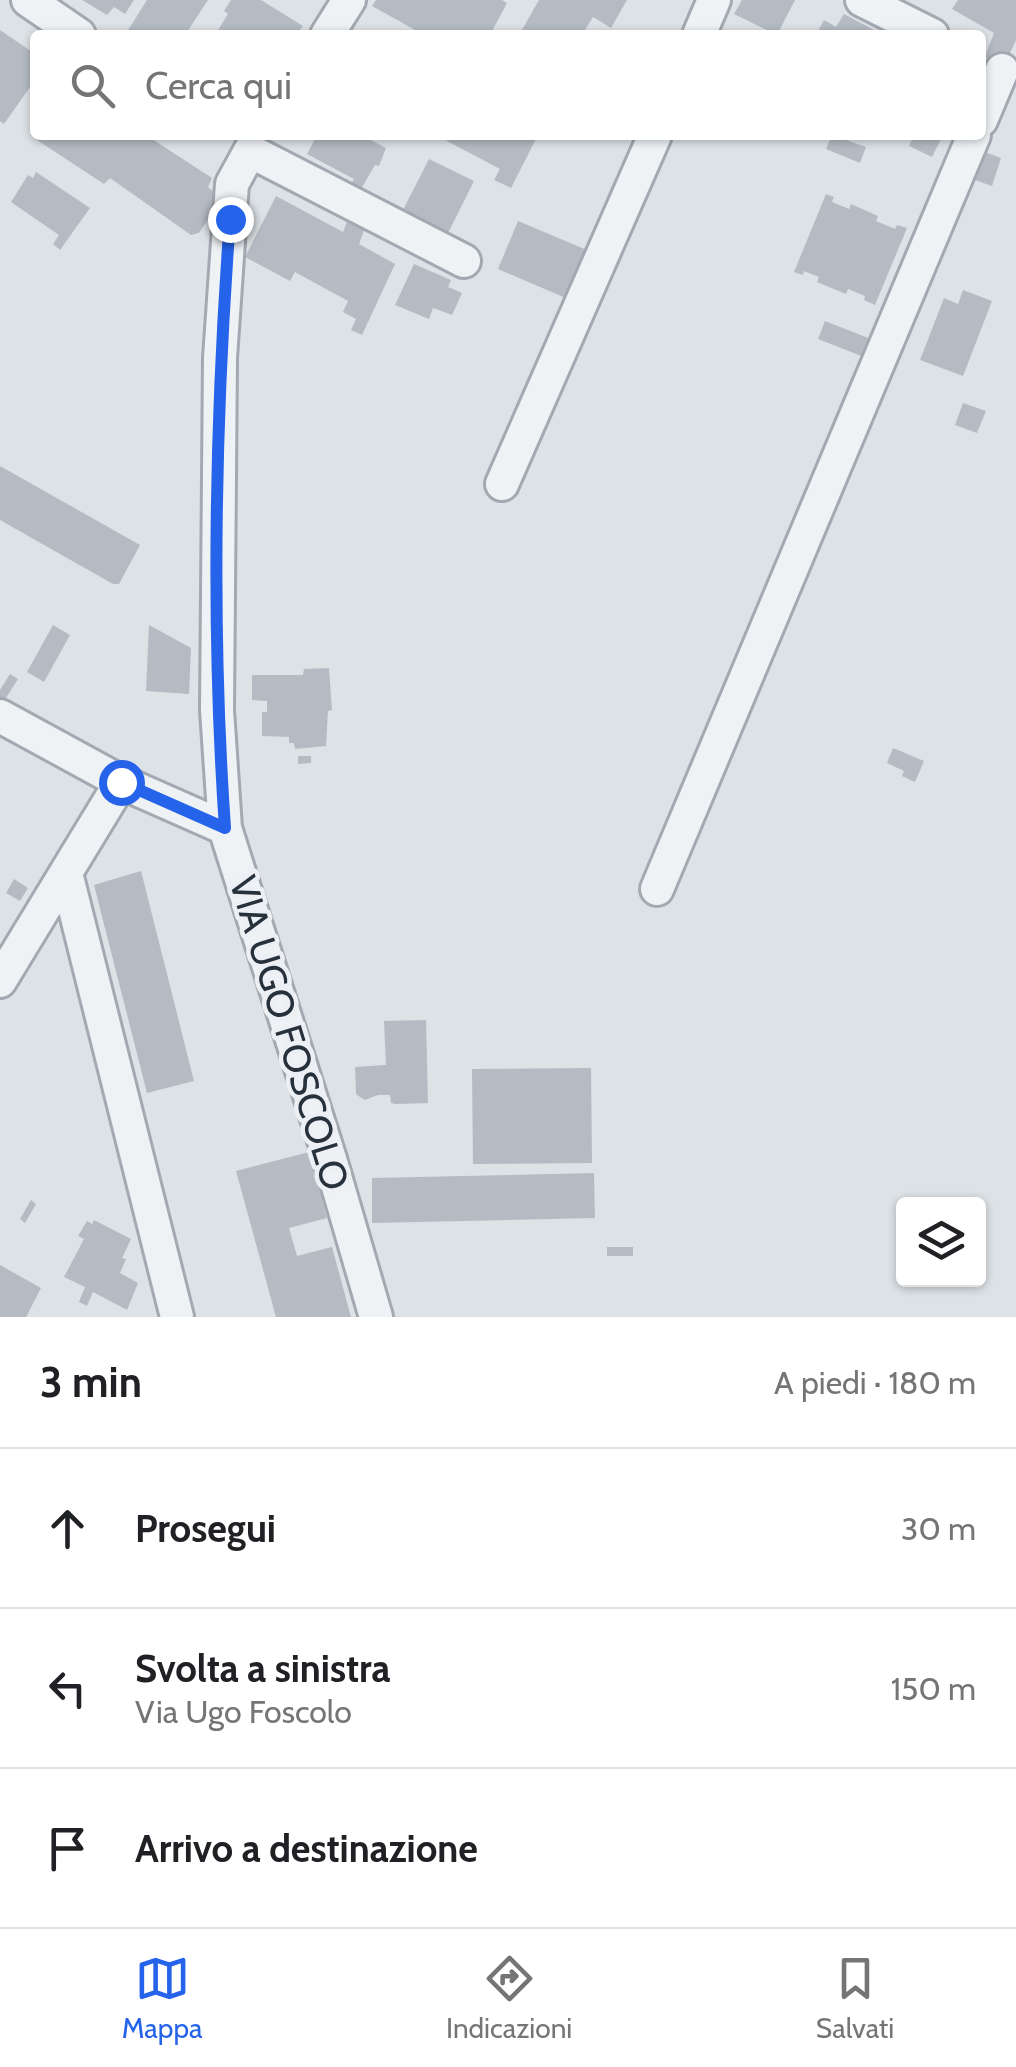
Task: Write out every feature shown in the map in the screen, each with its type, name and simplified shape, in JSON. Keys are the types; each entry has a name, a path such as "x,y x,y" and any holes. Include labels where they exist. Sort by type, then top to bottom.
{"street":[{"path":"28,0 72,30"},
{"path":"701,30 714,0"},
{"path":"862,0 922,30"},
{"path":"986,107 1000,69"},
{"name":"VIA UGO FOSCOLO","path":"376,1317 225,828 217,710 220,358 232,184 246,140 464,262"},
{"path":"502,484 653,140"},
{"path":"658,889 972,140"},
{"path":"0,716 121,782 225,828"},
{"path":"0,981 9,945 66,873 121,782"},
{"path":"66,873 177,1317"}],"building":[{"path":"82,0 134,0 125,14 114,7 107,15"},
{"path":"147,0 208,0 188,30 128,30"},
{"path":"231,0 261,0 303,26 300,30 218,30 228,14 224,11"},
{"path":"376,0 507,3 493,30 415,30 372,6"},
{"path":"539,0 627,0 611,28 593,17 585,30 522,30"},
{"path":"742,0 795,0 780,30 767,30 734,14"},
{"path":"958,0 1016,0 1016,40 1004,66 986,57 994,33 952,9"},
{"path":"844,14 874,30 819,30 824,20 836,27"},
{"path":"0,30 30,51 30,87 4,124 0,121"},
{"path":"37,140 154,140 212,178 208,187 217,195 217,206 199,233 191,235 110,178 104,184"},
{"path":"314,140 371,140 386,148 379,166 375,165 361,189 351,184 354,179 307,154"},
{"path":"445,140 535,140 511,188 494,180 500,169"},
{"path":"830,140 846,140 866,147 860,163 826,149"},
{"path":"912,140 940,140 932,157 909,146"},
{"path":"982,151 1001,158 992,186 972,179"},
{"path":"429,159 474,181 447,235 403,210"},
{"path":"36,172 90,208 60,250 53,244 59,235 11,202 28,175 33,178"},
{"path":"826,194 834,197 832,202 849,209 851,204 895,229 897,225 907,228 875,305 848,289 846,294 817,282 819,277 794,272"},
{"path":"276,196 343,232 348,219 365,228 359,244 395,264 362,335 351,330 356,319 343,312 348,301 295,272 290,281 245,257"},
{"path":"518,221 587,250 568,299 498,269"},
{"path":"414,264 451,280 448,287 462,293 452,315 433,308 429,319 395,305"},
{"path":"963,290 992,301 963,376 920,360 944,298 958,304"},
{"path":"825,321 876,341 869,359 818,339"},
{"path":"963,403 986,411 977,433 955,425"},
{"path":"0,466 140,545 119,584 0,520"},
{"path":"53,625 70,635 44,682 27,672"},
{"path":"149,625 191,648 189,694 146,691"},
{"path":"329,668 332,710 328,711 326,746 295,749 289,737 262,736 262,712 267,712 267,701 252,700 252,675 303,675 304,669"},
{"path":"10,674 18,679 4,701 0,699 0,690"},
{"path":"893,748 924,761 915,782 887,763"},
{"path":"298,756 311,756 311,763 298,764"},
{"path":"141,871 194,1081 147,1093 94,885"},
{"path":"14,879 28,888 20,901 6,893"},
{"path":"426,1020 428,1103 395,1104 391,1103 390,1095 365,1100 356,1094 355,1067 386,1065 384,1021"},
{"path":"591,1068 592,1163 473,1164 472,1069"},
{"path":"309,1152 327,1218 289,1228 297,1256 332,1247 351,1317 276,1317 236,1171"},
{"path":"594,1173 595,1218 372,1223 372,1178"},
{"path":"31,1200 36,1204 25,1223 20,1219"},
{"path":"94,1220 131,1239 120,1273 138,1283 127,1310 93,1292 87,1306 79,1302 85,1287 64,1277 84,1239 78,1236 87,1221 92,1224"},
{"path":"607,1247 633,1247 633,1256 607,1256"},
{"path":"0,1265 41,1288 26,1317 0,1317"}],"route":[{"path":"121,782 225,828 217,710 219,436 230,219"}]}
